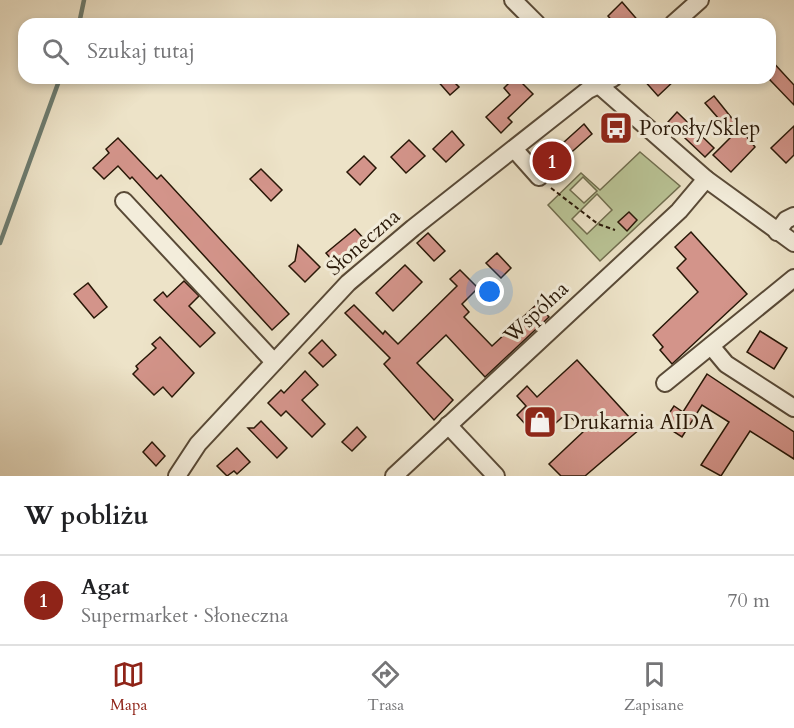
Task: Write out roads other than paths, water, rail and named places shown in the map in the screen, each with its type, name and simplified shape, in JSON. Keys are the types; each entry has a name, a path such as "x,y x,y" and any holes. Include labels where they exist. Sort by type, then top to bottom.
{"street":[{"path":"513,0 531,18"},
{"path":"680,18 700,0"},
{"name":"Słoneczna","path":"177,476 198,444 348,283 596,84"},
{"path":"605,84 706,179 794,243"},
{"path":"514,149 539,177"},
{"name":"Wspólna","path":"394,476 679,211 706,179"},
{"path":"124,201 274,362"},
{"path":"777,232 786,220 794,216"},
{"path":"665,382 794,278"},
{"path":"711,346 726,364 794,408"},
{"path":"448,425 496,476"}],"waterway":[{"path":"80,18 84,0"},
{"path":"0,243 58,84"}],"place":[{"name":"Porosły/Sklep","path":"616,128"},
{"name":"Agat","path":"552,161"},
{"name":"Drukarnia AIDA","path":"540,422"}]}
